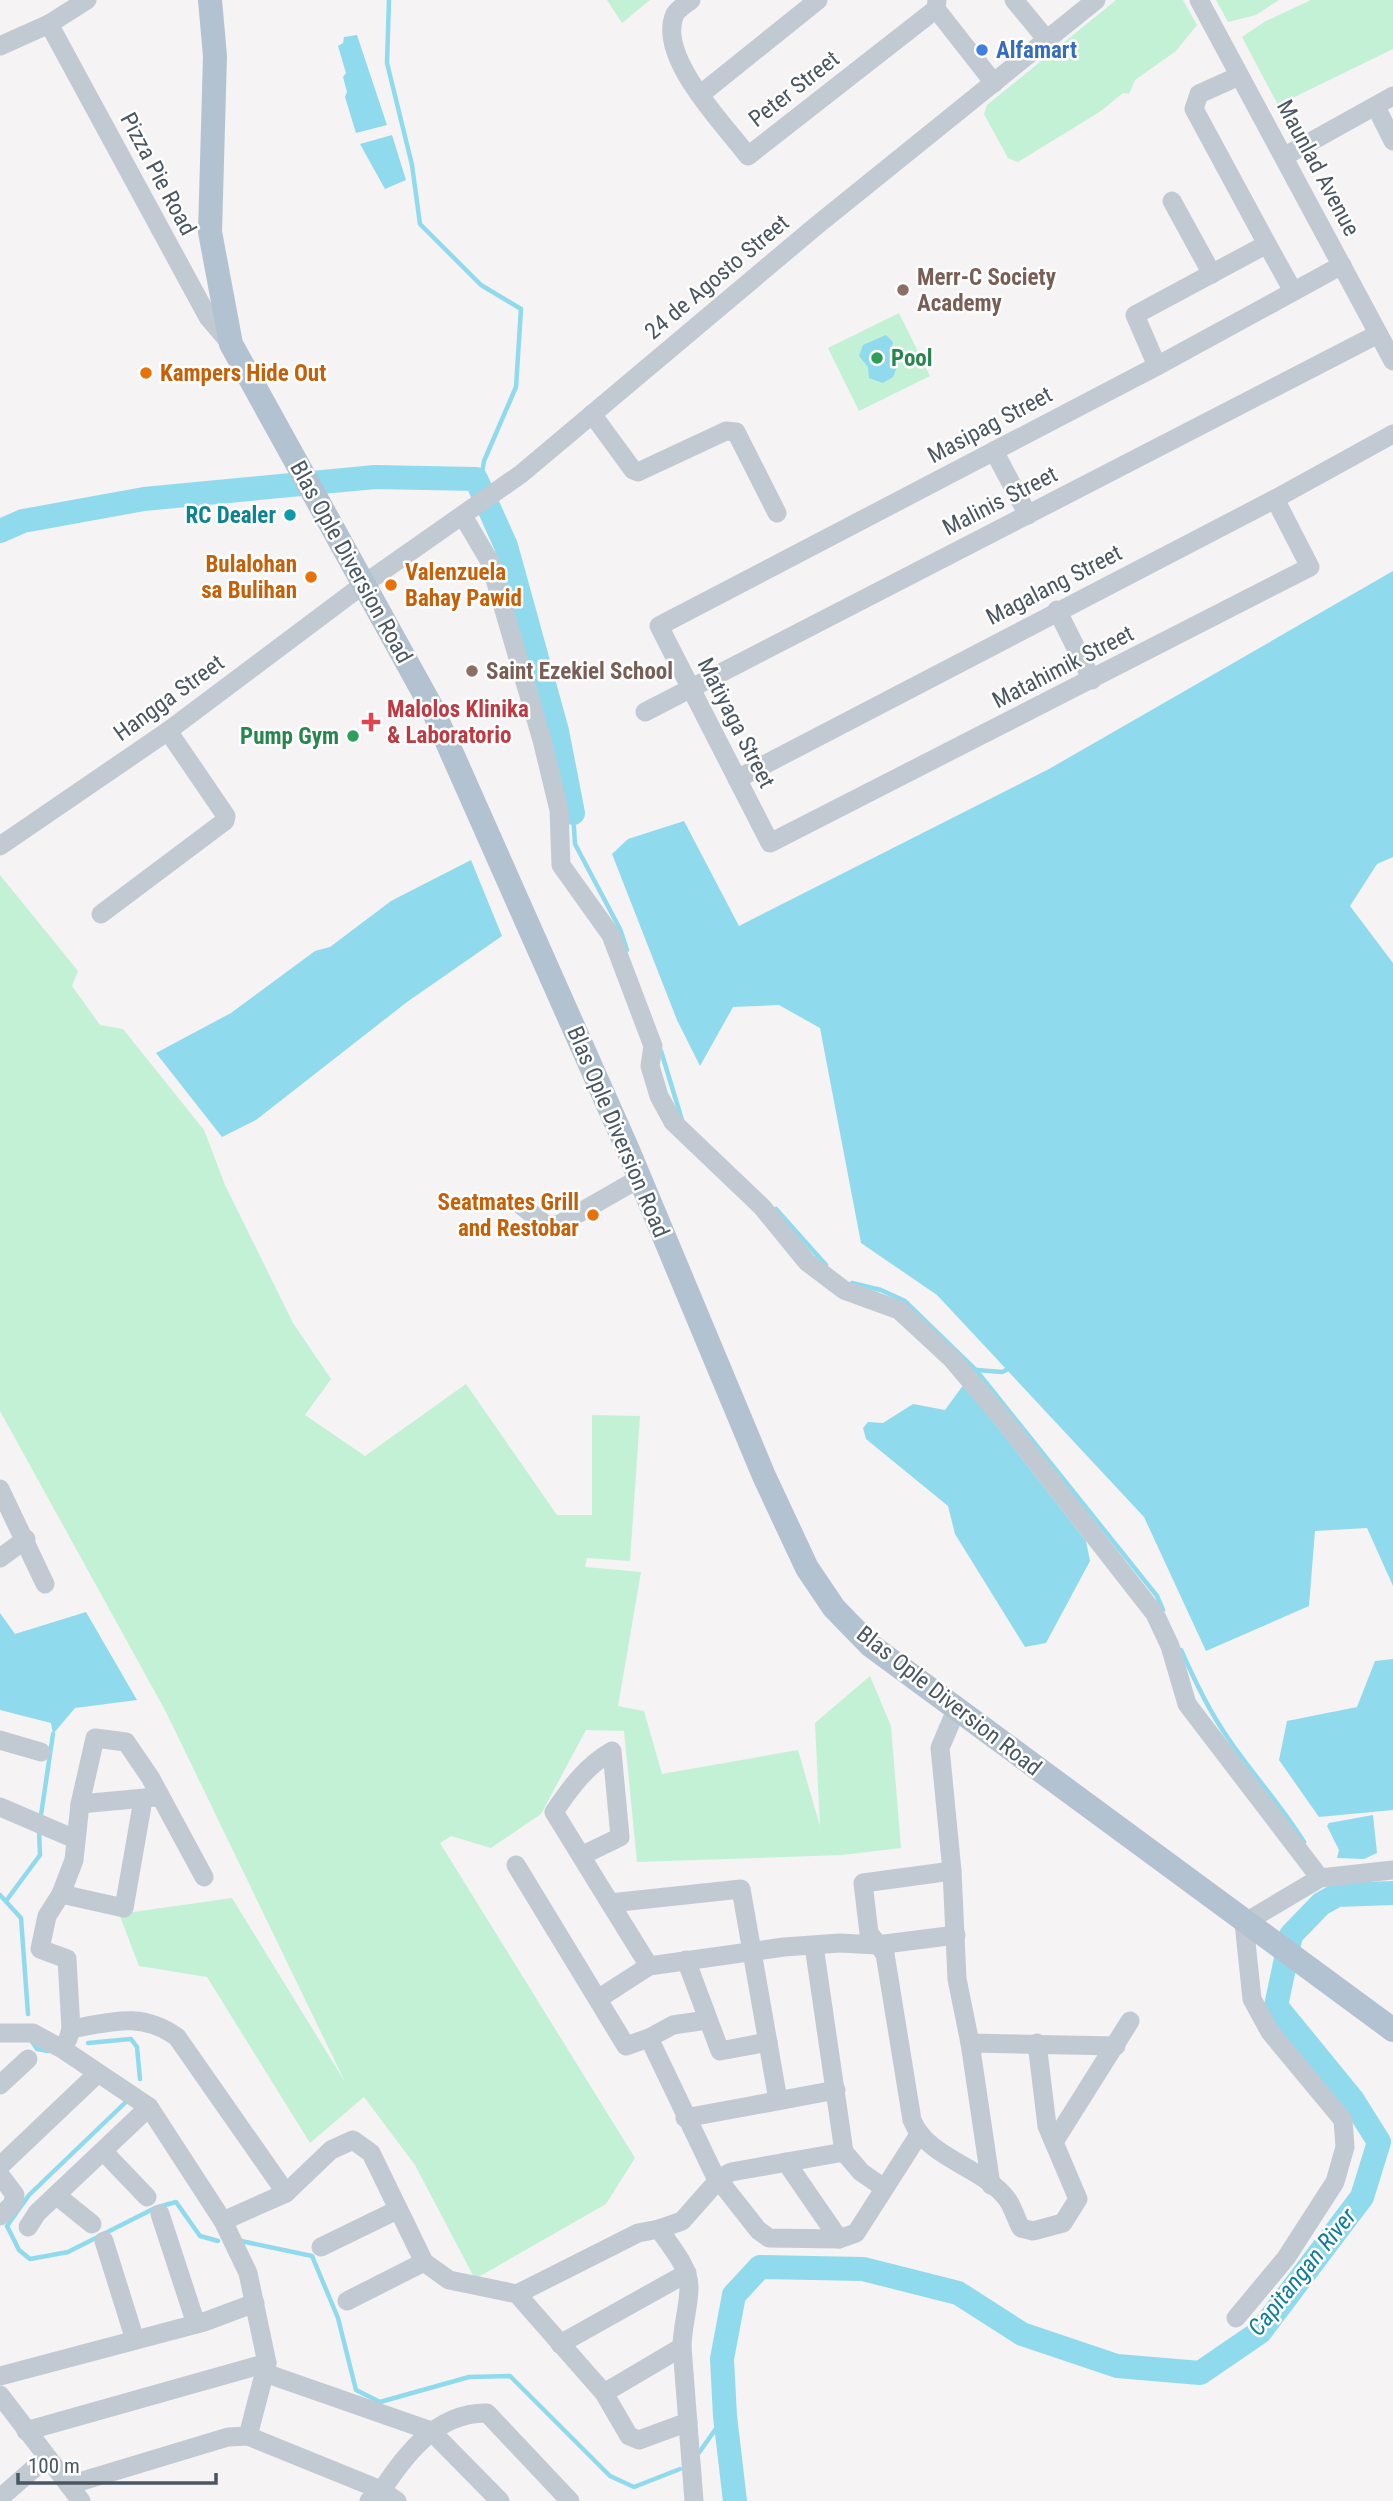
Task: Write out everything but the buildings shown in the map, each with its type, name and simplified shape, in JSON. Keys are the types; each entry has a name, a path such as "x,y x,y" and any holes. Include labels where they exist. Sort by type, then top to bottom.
{"main road":[{"name":"Blas Ople Diversion Road","path":"210,0 215,56 210,232 231,344 431,706 640,1178 764,1476 807,1568 834,1608 870,1645 1393,2030"}],"street":[{"name":"Peter Street","path":"691,0 676,12 673,40 679,64 748,156 937,5"},
{"path":"701,94 818,0"},
{"path":"1014,0 1047,40"},
{"name":"24 de Agosto Street","path":"364,584 509,482 816,226 1097,0"},
{"name":"Maunlad Avenue","path":"1199,0 1393,360"},
{"path":"0,46 49,23 84,1"},
{"path":"937,5 994,83"},
{"name":"Pizza Pie Road","path":"49,23 208,317 231,344"},
{"path":"1239,76 1199,94 1194,109 1293,290"},
{"path":"1285,156 1393,96"},
{"path":"1376,107 1393,141"},
{"path":"1172,201 1212,274"},
{"path":"1157,366 1135,315 1267,244"},
{"name":"Masipag Street","path":"659,626 1157,366 1342,265"},
{"name":"Malinis Street","path":"645,712 1378,334"},
{"path":"592,415 633,470 638,472 726,431 736,432 777,513"},
{"name":"Magalang Street","path":"737,779 1057,610 1275,499 1393,434"},
{"path":"994,451 1028,515"},
{"name":"Matahimik Street","path":"770,843 1310,567 1275,499"},
{"path":"468,513 490,562 529,692 559,810 561,865 611,935 653,1045 650,1066 659,1096 673,1122 762,1208 807,1262 844,1290 899,1310 960,1369 1154,1614 1170,1646 1187,1704 1329,1876"},
{"name":"Hangga Street","path":"0,846 168,731 364,584"},
{"path":"1057,610 1092,680"},
{"name":"Matiyaga Street","path":"659,626 770,843"},
{"path":"102,914 225,821 226,816 168,731"},
{"path":"522,1206 546,1224 558,1225 640,1178"},
{"path":"0,1489 45,1584"},
{"path":"0,1558 26,1539"},
{"path":"957,1710 940,1748 956,1935 957,1979 970,2043 991,2185"},
{"path":"64,2050 71,2029 68,1959 40,1949 47,1916 61,1894 74,1860 80,1804 95,1738 126,1742 152,1798 204,1877"},
{"path":"0,1740 41,1752"},
{"path":"580,1856 620,1837 612,1751 595,1761 576,1779 554,1812 580,1856 649,1966"},
{"path":"80,1804 152,1798"},
{"path":"61,1894 124,1908 152,1798"},
{"path":"0,1807 75,1839"},
{"path":"516,1865 626,2046 673,2025 707,2020"},
{"path":"1236,2318 1286,2258 1335,2182 1345,2147 1343,2120 1270,2032 1252,2000 1249,1925 1329,1876 1393,1870"},
{"path":"951,1871 863,1883 869,1933 885,1954 912,2120 918,2136 991,2185 1007,2199 1021,2228 1033,2231 1063,2223 1078,2199 1047,2126 1037,2043"},
{"path":"610,1903 741,1889 778,2100"},
{"path":"598,1999 649,1966 839,1943 877,1945 956,1935"},
{"path":"814,1946 844,2152 861,2172 884,2188"},
{"path":"686,1960 720,2051 768,2042"},
{"path":"71,2029 137,2020 161,2026 177,2037 286,2193"},
{"path":"1054,2142 1130,2021"},
{"path":"0,2033 33,2033 64,2050 149,2107 223,2221 248,2273 256,2303 266,2368 248,2436"},
{"path":"649,2038 714,2174 720,2178 758,2230 769,2238 839,2239 856,2233 918,2136"},
{"path":"970,2043 1116,2046"},
{"path":"0,2085 28,2059"},
{"path":"0,2166 98,2073"},
{"path":"685,2118 836,2090"},
{"path":"28,2227 37,2213 149,2107"},
{"path":"223,2221 286,2193 331,2150 353,2140 371,2152 424,2262 449,2280 517,2294 604,2393 629,2437 639,2440 688,2422"},
{"path":"103,2151 147,2197"},
{"path":"517,2294 638,2232 659,2229 688,2214 720,2178 731,2172 844,2152"},
{"path":"786,2162 839,2239"},
{"path":"0,2175 15,2195 12,2205 0,2216"},
{"path":"56,2195 92,2224"},
{"path":"321,2247 397,2210"},
{"path":"160,2214 196,2324"},
{"path":"659,2229 687,2273 689,2288 682,2326 682,2347 693,2501"},
{"path":"104,2241 135,2340"},
{"path":"347,2301 424,2262"},
{"path":"560,2344 687,2273"},
{"path":"0,2376 196,2324 256,2303"},
{"path":"604,2393 682,2347"},
{"path":"26,2431 266,2368 431,2431 500,2501"},
{"path":"0,2395 81,2501"},
{"path":"69,2485 228,2437 248,2436 383,2497 431,2431 442,2422 467,2413 487,2413 570,2501"},
{"path":"0,2498 47,2457"}],"green space":[{"path":"607,0 650,0 622,23"},
{"path":"1116,0 1183,0 1197,25 1176,51 1135,80 1129,94 1123,93 1101,111 1018,162 1008,158 984,114 987,105"},
{"path":"1216,0 1279,0 1256,15 1228,22"},
{"path":"1311,0 1393,0 1393,49 1278,105 1242,37 1264,22"},
{"path":"899,313 930,376 859,411 828,348"},
{"path":"0,875 78,971 72,986 100,1025 123,1029 204,1130 225,1185 293,1323 331,1379 305,1415 365,1456 466,1384 557,1515 592,1515 592,1415 640,1416 630,1561 587,1558 585,1567 641,1572 618,1706 644,1711 662,1774 798,1750 820,1826 815,1723 870,1676 891,1726 901,1848 842,1855 637,1862 624,1731 586,1730 541,1814 491,1848 451,1836 440,1843 635,2158 606,2204 475,2279 415,2165 364,2097 310,2143 207,1977 139,1966 119,1914 232,1898 345,2082 166,1712 0,1411"}],"water":[{"path":"357,35 387,125 356,133 345,97 347,92 343,77 346,73 338,46 343,43 344,37"},
{"path":"392,135 406,180 385,189 360,144"},
{"name":"Pool","path":"886,335 893,342 891,351 899,362 893,377 883,383 869,378 868,367 859,356 863,345"},
{"path":"1393,571 1393,857 1377,864 1350,906 1393,963 1393,1586 1367,1528 1315,1531 1309,1606 1206,1651 1144,1517 937,1295 861,1243 820,1028 779,1005 733,1007 700,1066 677,1020 612,854 628,839 684,821 739,926 1049,769"},
{"path":"471,860 502,936 407,1002 256,1120 222,1137 156,1053 231,1013 315,951 330,947 391,901"},
{"path":"964,1384 1086,1541 1090,1561 1046,1643 1025,1647 955,1534 948,1506 866,1439 863,1428 868,1422 883,1423 913,1404 945,1410"},
{"path":"86,1612 137,1700 75,1708 53,1734 51,1723 0,1710 0,1613 15,1634"},
{"path":"1393,1659 1393,1810 1319,1817 1279,1760 1287,1721 1357,1707 1375,1661"},
{"path":"1373,1815 1377,1853 1364,1859 1337,1858 1339,1850 1327,1826 1329,1823"}],"waterway":[{"path":"389,0 387,63 412,165 420,224 481,285 521,309 516,387 484,461 480,486"},
{"path":"0,531 23,521 144,499 375,477 476,479 506,546 557,731 573,813"},
{"path":"573,813 575,844 620,929 627,950"},
{"path":"661,1051 682,1120"},
{"path":"776,1209 826,1265"},
{"path":"852,1283 881,1290 905,1301 976,1370 1157,1596 1163,1610"},
{"path":"977,1370 1002,1372 1010,1368"},
{"path":"1181,1650 1203,1697 1223,1730 1304,1842"},
{"path":"41,1815 53,1734"},
{"path":"6,1901 40,1855 39,1830"},
{"path":"1329,1882 1337,1895"},
{"name":"Capitangan River","path":"735,2501 725,2416 722,2359 734,2295 760,2267 863,2269 958,2293 1022,2334 1117,2366 1200,2373 1260,2332 1362,2197 1379,2142 1352,2099 1276,2006 1291,1935 1321,1904 1337,1895 1393,1893"},
{"path":"0,1895 21,1918 28,2014"},
{"path":"88,2043 131,2039 137,2047 140,2079"},
{"path":"31,2040 37,2049 48,2051"},
{"path":"128,2100 29,2195 7,2226 19,2250 30,2259 68,2252 155,2208 176,2202 200,2236 218,2241"},
{"path":"241,2241 312,2256 338,2318 356,2390 380,2402 469,2377 510,2376 610,2476 634,2487 680,2469"},
{"path":"698,2454 725,2416"}],"place":[{"name":"Alfamart","path":"982,50"},
{"name":"Merr-C Society Academy","path":"903,290"},
{"name":"Pool","path":"877,358"},
{"name":"Kampers Hide Out","path":"146,373"},
{"name":"RC Dealer","path":"290,515"},
{"name":"Bulalohan sa Bulihan","path":"311,577"},
{"name":"Valenzuela Bahay Pawid","path":"391,585"},
{"name":"Saint Ezekiel School","path":"472,671"},
{"name":"Malolos Klinika & Laboratorio","path":"371,722"},
{"name":"Pump Gym","path":"353,736"},
{"name":"Seatmates Grill and Restobar","path":"593,1215"}]}
